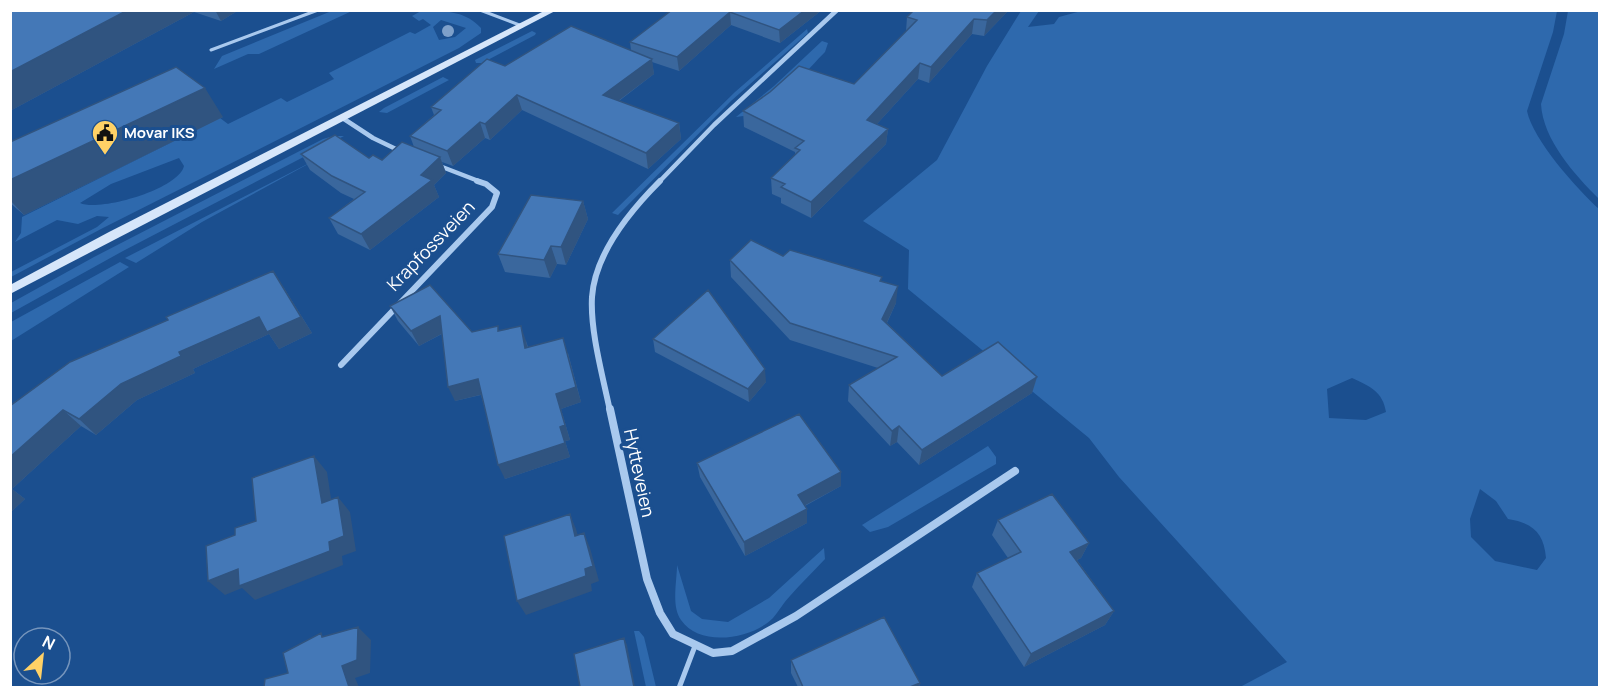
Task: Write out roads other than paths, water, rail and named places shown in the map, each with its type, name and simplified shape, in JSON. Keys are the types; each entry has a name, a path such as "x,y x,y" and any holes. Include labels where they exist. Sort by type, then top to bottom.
{"street":[{"path":"10,290 553,10"},
{"name":"Hytteveien","path":"837,10 714,125 643,198 608,248 595,278 592,299 598,354 647,579 660,613 673,634 695,646 713,653 732,651 796,616 1015,471"},
{"path":"344,119 388,146 410,155"},
{"name":"Krapfossveien","path":"341,365 492,207 497,193 486,184 432,163"}],"lane":[{"path":"211,50 318,10"},
{"path":"480,10 522,26"},
{"path":"679,687 695,646"}],"place":[{"name":"Movar IKS","path":"105,156"}]}
